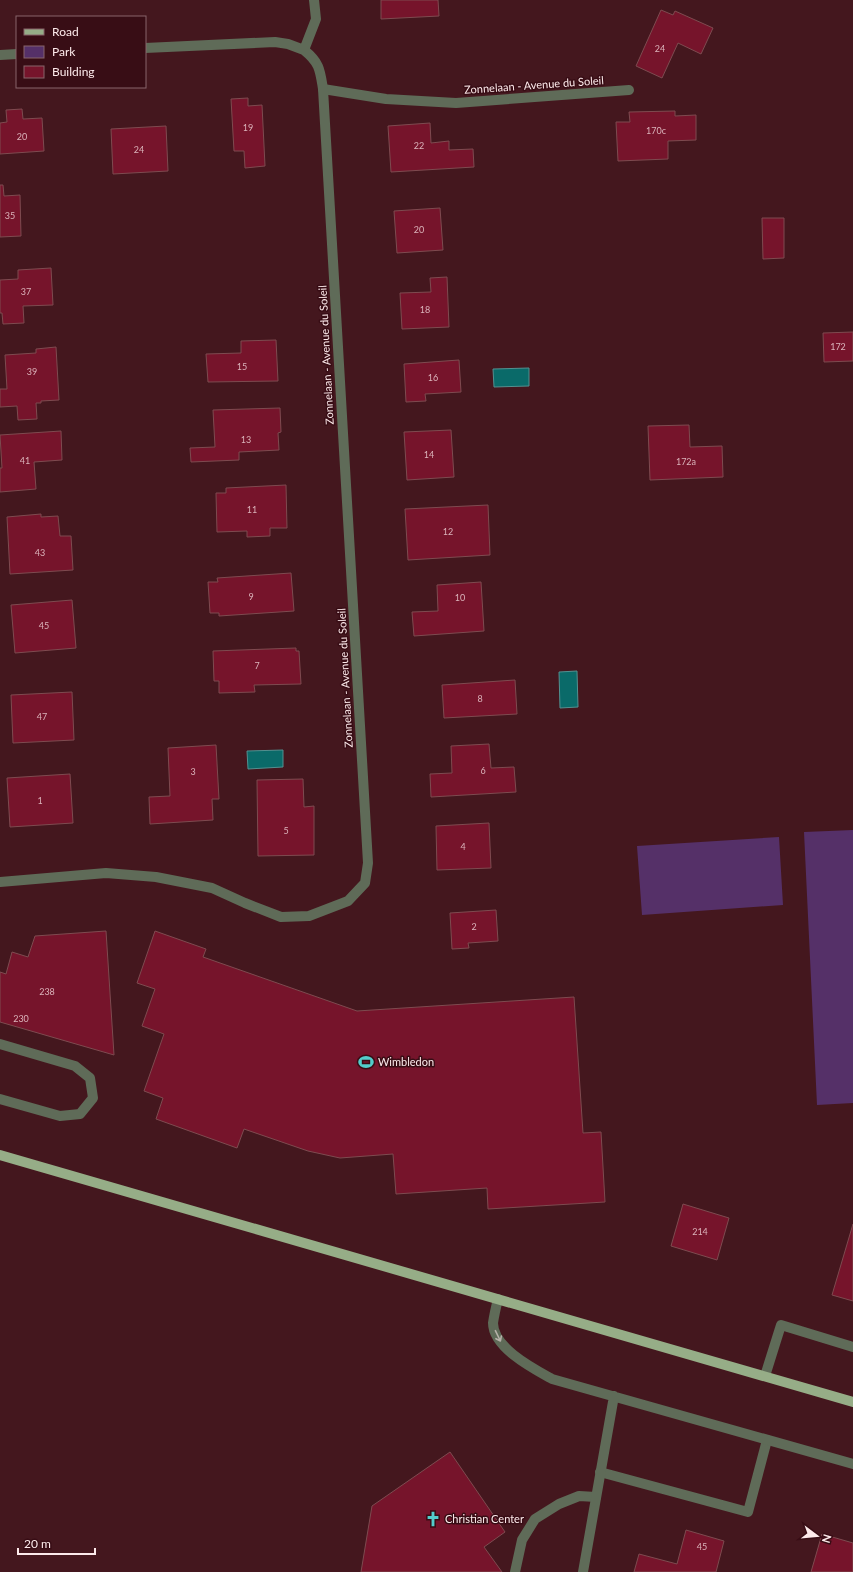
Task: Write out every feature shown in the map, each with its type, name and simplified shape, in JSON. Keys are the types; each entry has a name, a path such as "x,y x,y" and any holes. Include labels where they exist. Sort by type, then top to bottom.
{"main road":[{"path":"0,1155 853,1402"}],"street":[{"path":"146,48 275,42 288,44 304,50 316,19 314,0"},
{"name":"Zonnelaan - Avenue du Soleil","path":"0,882 106,873 156,877 212,888 281,917 309,916 348,901 364,883 368,863 322,89 320,72 314,58 304,50"},
{"path":"0,55 16,54"},
{"name":"Zonnelaan - Avenue du Soleil","path":"322,89 386,99 456,104 629,90"},
{"path":"0,1044 75,1066 90,1078 93,1098 80,1114 60,1116 0,1099"},
{"path":"498,1299 493,1325 500,1341 519,1360 552,1379 853,1464"},
{"path":"765,1376 781,1325 853,1347"},
{"path":"583,1572 614,1396"},
{"path":"600,1472 748,1512 767,1440"},
{"path":"515,1572 522,1540 535,1518 559,1504 579,1496 596,1497"}],"green space":[{"path":"853,830 853,1103 817,1105 804,832"},
{"path":"779,837 783,905 642,915 637,846"}],"water":[{"path":"529,368 529,386 494,387 493,369"},
{"path":"577,671 578,707 560,708 559,672"},
{"path":"283,750 283,767 248,769 247,751"}],"building":[{"path":"381,0 438,0 439,16 381,19"},
{"path":"661,10 673,15 675,11 713,28 701,54 678,43 662,78 636,66"},
{"path":"248,98 248,106 262,105 265,166 245,168 244,151 234,151 231,99"},
{"path":"22,109 23,119 42,118 44,151 0,154 0,123 7,122 6,110"},
{"path":"675,111 675,116 696,115 696,140 668,141 668,159 618,161 616,122 630,122 629,112"},
{"path":"430,123 431,143 449,141 449,150 473,149 474,167 391,172 388,126"},
{"path":"166,126 168,171 113,174 111,129"},
{"path":"0,185 3,185 4,196 20,195 21,236 0,237"},
{"path":"440,208 443,250 397,253 394,211"},
{"path":"762,218 784,218 784,258 763,259"},
{"path":"51,268 53,305 23,306 24,323 3,324 2,313 0,313 0,280 18,279 18,270"},
{"path":"447,277 449,327 402,329 400,293 431,292 430,278"},
{"path":"853,332 853,361 824,362 823,333"},
{"path":"276,340 278,381 208,382 206,354 241,353 241,341"},
{"path":"56,347 59,400 41,401 41,403 36,403 37,419 18,420 17,406 0,407 0,389 7,389 5,355 36,353 36,349"},
{"path":"459,360 461,392 425,394 426,401 406,402 404,364"},
{"path":"280,408 281,432 278,433 279,450 239,452 239,460 191,462 190,448 215,447 213,410"},
{"path":"689,425 690,447 722,446 723,477 650,480 648,426"},
{"path":"451,430 454,477 407,480 404,432"},
{"path":"61,431 62,460 34,462 36,489 0,492 0,468 2,468 0,435"},
{"path":"286,485 287,528 270,528 270,536 247,537 247,531 217,532 216,493 226,493 226,488"},
{"path":"488,505 490,555 408,560 405,509"},
{"path":"41,514 41,517 58,516 60,536 71,536 73,570 10,574 7,517"},
{"path":"291,573 294,611 219,616 219,613 210,613 208,582 218,582 217,578"},
{"path":"481,582 484,631 414,636 412,612 438,611 437,585"},
{"path":"72,600 76,648 15,653 11,605"},
{"path":"296,648 296,651 299,651 301,684 254,685 255,692 219,693 219,681 214,681 213,651"},
{"path":"515,680 517,714 444,718 442,685"},
{"path":"72,692 74,740 13,743 11,695"},
{"path":"489,744 491,768 514,767 516,792 431,797 430,774 452,773 451,746"},
{"path":"216,745 219,799 212,799 213,820 150,824 149,797 170,796 168,748"},
{"path":"70,774 73,823 10,827 7,778"},
{"path":"303,779 304,807 314,806 314,855 258,856 257,780"},
{"path":"489,823 491,868 437,870 436,826"},
{"path":"496,910 498,941 468,943 469,948 452,949 450,913"},
{"path":"106,931 114,1055 0,1022 0,972 6,974 12,952 28,957 35,936"},
{"name":"Wimbledon","path":"155,931 206,949 203,957 357,1011 574,997 583,1133 601,1132 605,1202 488,1209 487,1188 396,1194 393,1154 340,1158 308,1151 244,1129 237,1148 156,1119 163,1098 144,1091 164,1034 142,1026 155,989 137,983"},
{"path":"683,1204 729,1218 717,1260 671,1246"},
{"path":"853,1224 853,1301 832,1295"},
{"name":"Christian Center","path":"450,1452 505,1532 484,1547 502,1572 361,1572 372,1506"},
{"path":"686,1530 724,1541 716,1572 634,1572 639,1554 677,1564"},
{"path":"822,1534 853,1543 853,1572 811,1572"}],"place":[{"name":"Wimbledon","path":"366,1062"},
{"name":"Christian Center","path":"433,1519"}]}
